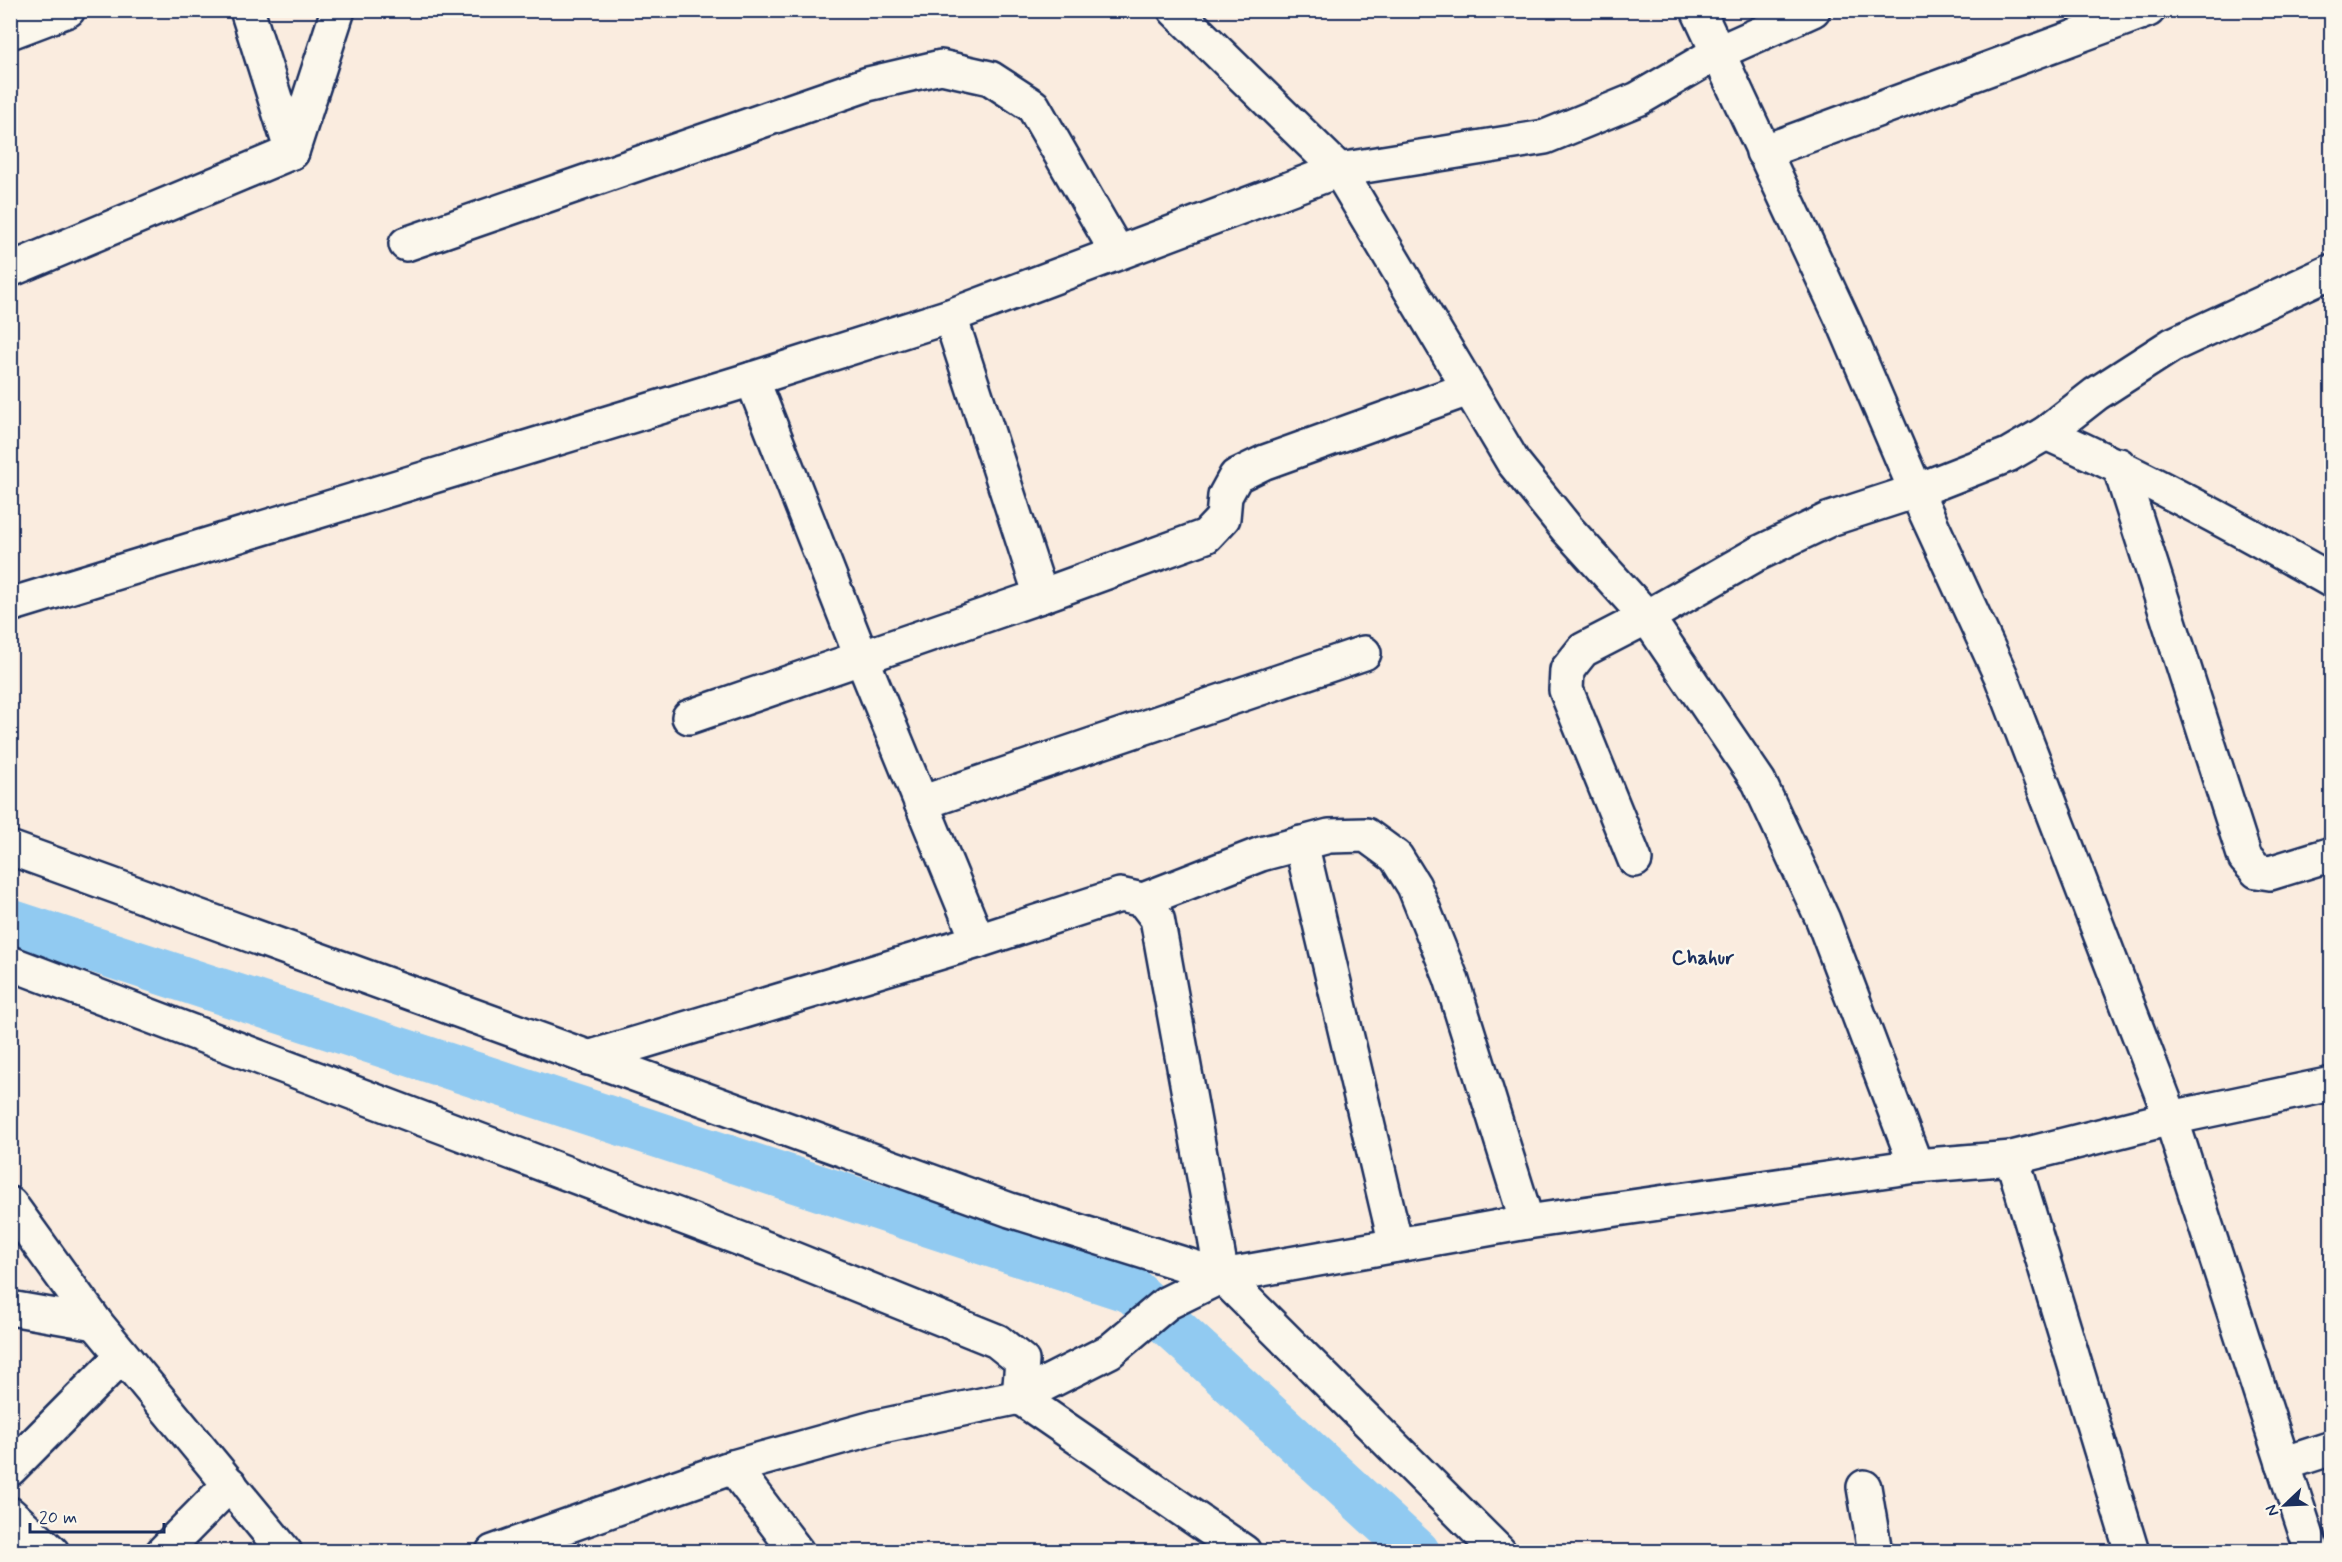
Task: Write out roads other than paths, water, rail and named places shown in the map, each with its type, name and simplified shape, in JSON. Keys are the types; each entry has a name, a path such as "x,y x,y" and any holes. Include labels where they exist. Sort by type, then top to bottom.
{"street":[{"path":"10,32 69,10"},
{"path":"247,10 292,152"},
{"path":"10,270 292,152 338,10"},
{"path":"1698,10 1845,325 1916,491 2001,676 2171,1118 2312,1551"},
{"path":"10,605 752,379 950,316 1340,170 1545,137 1638,99 1717,53 1813,10"},
{"path":"1763,152 2148,10"},
{"path":"1185,13 1340,170 1513,462 1567,529 1647,617 1760,782 1823,920 1916,1167"},
{"path":"406,244 868,84 942,66 990,78 1033,106 1117,252"},
{"path":"1635,860 1566,690 1567,670 1583,650 1647,617 1757,554 1830,519 1916,491 2008,455 2046,433 2096,394 2172,345 2331,271"},
{"path":"950,316 1041,596"},
{"path":"752,379 861,656 978,941"},
{"path":"689,717 1041,596 1206,536 1223,518 1225,496 1236,476 1265,462 1468,389"},
{"path":"2046,433 2119,465 2208,510 2331,581"},
{"path":"2119,465 2246,858 2257,871 2270,873 2331,854"},
{"path":"921,803 1364,653"},
{"path":"588,1058 978,941 1120,895 1143,900 1261,854 1329,836 1366,835 1396,857 1414,886 1451,978 1527,1222"},
{"path":"1301,843 1396,1245"},
{"path":"10,848 1010,1210 1222,1276 1499,1551"},
{"path":"1143,900 1157,918 1222,1276"},
{"path":"10,963 791,1258 997,1341 1022,1361 1019,1397"},
{"path":"493,1551 733,1467 877,1427 1019,1397 1110,1351 1167,1303 1222,1276 1527,1222 1916,1167 2012,1158 2171,1118 2331,1084"},
{"path":"2012,1158 2132,1551"},
{"path":"10,1204 122,1356 285,1551"},
{"path":"10,1308 96,1323"},
{"path":"10,1469 122,1356"},
{"path":"1019,1397 1244,1551"},
{"path":"2283,1464 2331,1448"},
{"path":"733,1467 797,1551"},
{"path":"163,1551 230,1484"},
{"path":"1864,1487 1875,1551"},
{"path":"10,1514 52,1551"}],"waterway":[{"path":"10,922 1133,1291 1417,1552"}],"district":[{"name":"Chahur","path":"1703,957"}]}
